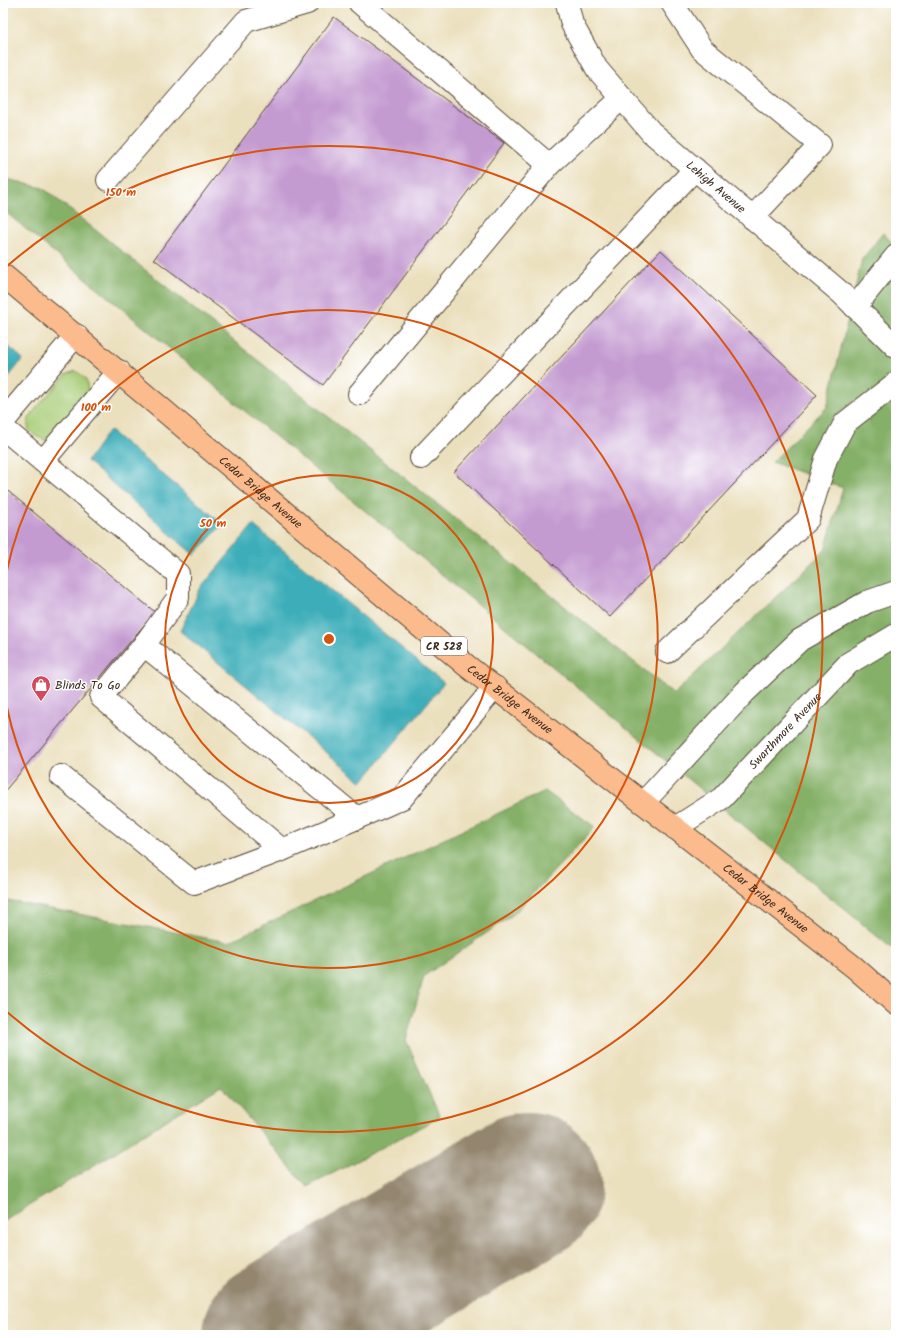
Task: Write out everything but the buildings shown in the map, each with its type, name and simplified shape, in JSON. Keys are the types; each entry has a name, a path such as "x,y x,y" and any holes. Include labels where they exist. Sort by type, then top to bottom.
{"main road":[{"name":"Cedar Bridge Avenue","path":"3,275 495,687 854,966 896,1004"}],"street":[{"path":"108,180 246,21 307,3"},
{"path":"360,3 549,165"},
{"name":"Lehigh Avenue","path":"567,3 572,24 597,69 651,132 856,307 896,346"},
{"path":"672,3 702,49 820,145 752,218"},
{"path":"359,394 549,165 622,98"},
{"path":"421,458 695,169"},
{"path":"856,307 896,256"},
{"path":"3,422 76,335"},
{"path":"43,461 119,371"},
{"path":"667,652 808,520 826,459 845,423 896,384"},
{"path":"3,428 178,574 178,598 144,645 101,697 282,850"},
{"path":"643,803 745,692 800,640 867,602 896,592"},
{"name":"Swarthmore Avenue","path":"675,828 722,798 848,663 896,635"},
{"path":"144,645 357,818"},
{"path":"61,776 194,883 282,850 402,798 495,687"}],"green space":[{"path":"3,178 43,188 674,694 825,550 843,488 772,462 827,407 862,259 883,233 896,247 896,952 3,210"},
{"path":"76,371 86,380 88,385 87,393 53,435 45,440 38,437 29,430 28,427 31,415 67,374"},
{"path":"545,791 595,827 514,914 424,976 406,1040 440,1117 307,1187 221,1086 3,1222 3,900 228,942"}],"water":[{"path":"3,342 23,359 3,384"},
{"path":"109,430 223,524 194,555 87,461"},
{"path":"253,525 444,683 362,782 180,631 200,589"}],"taxiway":[{"path":"309,1316 328,1318 338,1321 350,1335"}],"runway":[{"path":"277,1335 527,1186"}],"place":[{"name":"Blinds To Go","path":"41,702"}]}
